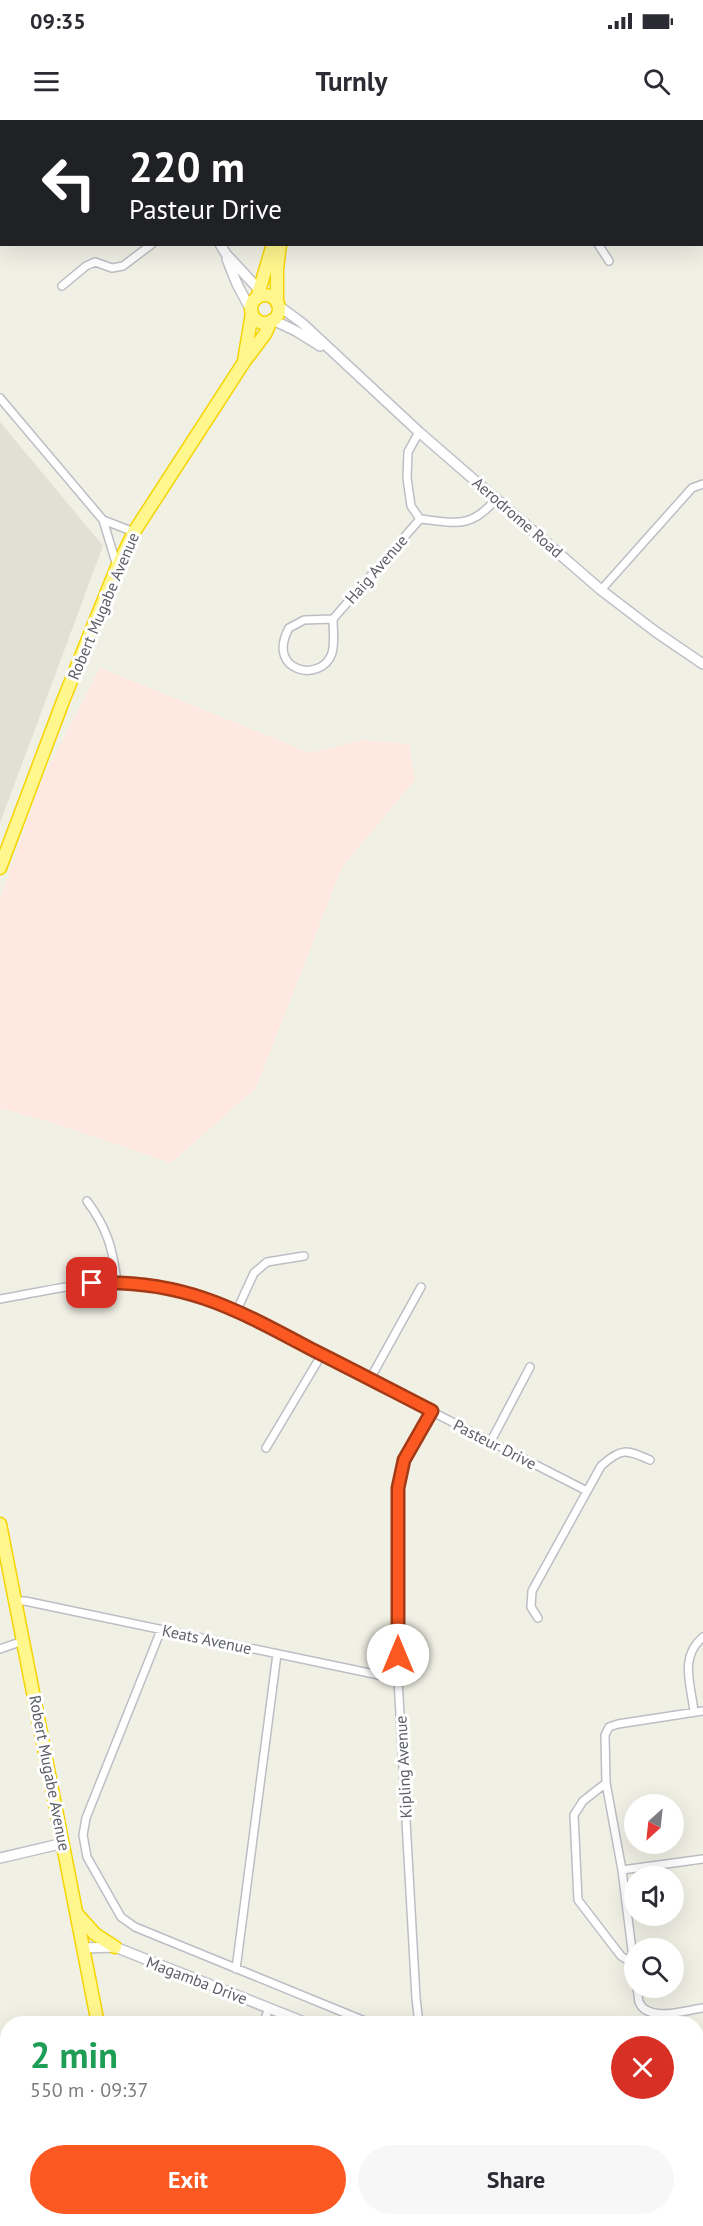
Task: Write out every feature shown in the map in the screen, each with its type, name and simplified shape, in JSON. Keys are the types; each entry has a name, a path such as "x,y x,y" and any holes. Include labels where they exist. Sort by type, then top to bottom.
{"highway":[{"path":"272,246 260,295 253,303 252,313 262,322 272,321 278,314 277,268 280,246"},
{"path":"260,295 272,297 278,304"},
{"name":"Robert Mugabe Avenue","path":"244,362 252,313"},
{"name":"Robert Mugabe Avenue","path":"0,868 63,701 117,567 134,532 272,321"},
{"name":"Robert Mugabe Avenue","path":"0,1524 2,1550 15,1601 96,2016"},
{"path":"78,1914 95,1934 115,1947"}],"street":[{"path":"62,286 94,262 112,268 123,266 149,246"},
{"path":"221,246 252,313"},
{"path":"599,246 609,261"},
{"path":"225,254 260,295"},
{"name":"Aerodrome Road","path":"278,304 302,323 419,432 601,590 703,664"},
{"name":"Aerodrome Road","path":"272,321 296,331 342,360"},
{"path":"0,398 103,520 117,567"},
{"path":"419,432 408,452 407,478 411,506 420,519 457,523 471,520 484,514 497,498"},
{"path":"601,590 692,488 703,484"},
{"name":"Haig Avenue","path":"333,619 304,620 289,628 283,638 281,648 284,658 293,667 306,671 318,669 328,660 332,652 333,619 420,519"},
{"path":"103,520 134,532"},
{"path":"87,1201 99,1217 114,1252 117,1282"},
{"path":"237,1310 254,1273 267,1262 304,1256"},
{"name":"Pasteur Drive","path":"0,1299 92,1283 117,1282 170,1288 216,1301 585,1490"},
{"path":"370,1379 421,1287"},
{"path":"266,1448 322,1354"},
{"path":"491,1441 530,1367"},
{"name":"Kipling Avenue","path":"418,2016 398,1679 398,1488 404,1460 432,1411"},
{"path":"538,1618 531,1607 532,1591 585,1490 601,1466 614,1454 629,1451 650,1460"},
{"name":"Keats Avenue","path":"15,1601 25,1601 398,1679"},
{"path":"161,1629 86,1818 83,1835 87,1857 121,1917 135,1927 352,2016"},
{"path":"694,1712 687,1658 703,1637"},
{"path":"0,1649 23,1641"},
{"path":"236,1969 277,1654"},
{"path":"631,1938 622,1870 606,1783 605,1735 609,1727 618,1724 703,1711"},
{"path":"606,1783 583,1801 574,1815 578,1900 624,1958"},
{"path":"0,1858 64,1843"},
{"path":"622,1870 703,1859"},
{"name":"Magamba Drive","path":"83,1948 115,1947 289,2016"},
{"path":"639,1998 646,2011 657,2014 703,2008"},
{"path":"266,2016 269,2008"}],"shaded area":[{"path":"0,422 103,546 0,823"},
{"path":"100,668 310,753 362,740 409,744 415,780 342,867 256,1088 171,1163 51,1122 0,1108 0,900 40,784"}],"route":[{"path":"92,1283 132,1282 170,1288 216,1301 432,1411 404,1460 398,1488 398,1655"}]}
